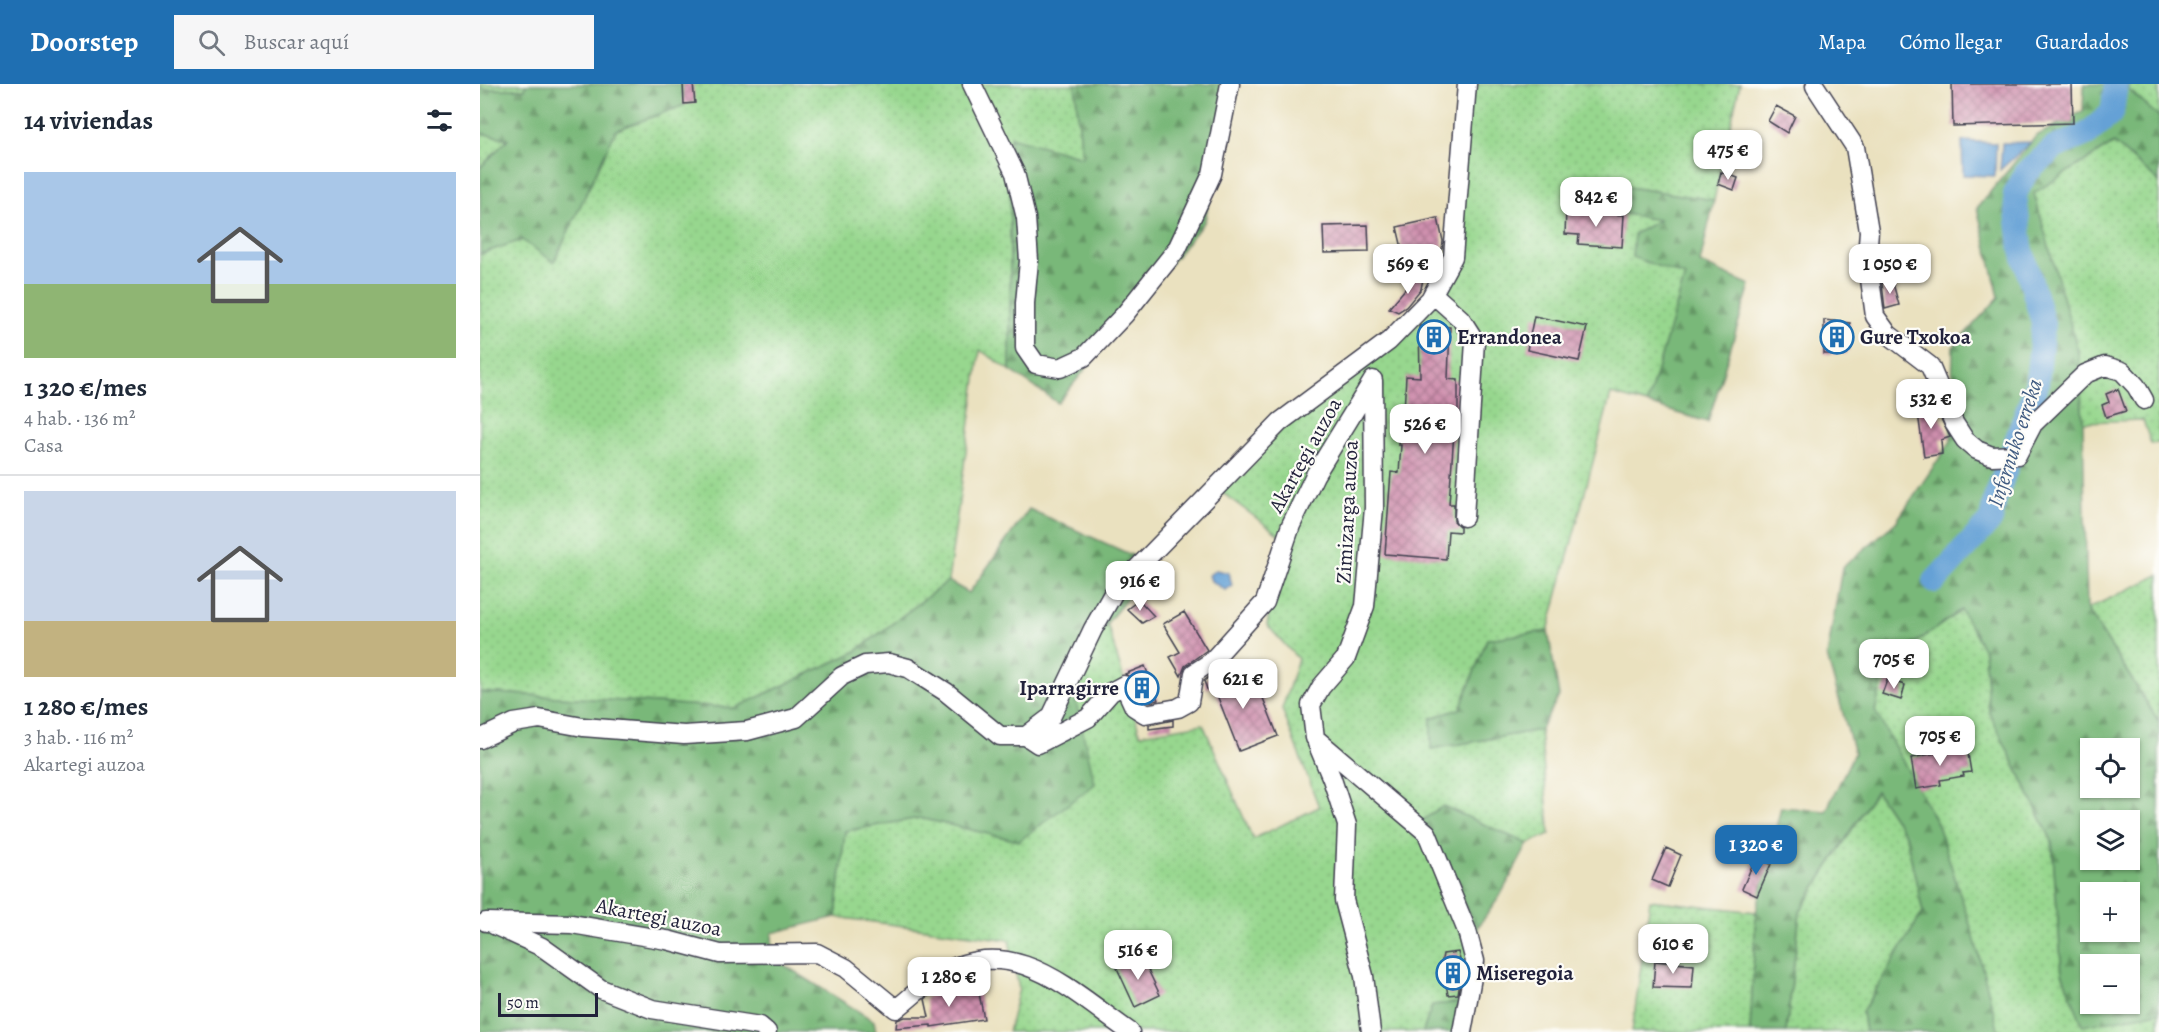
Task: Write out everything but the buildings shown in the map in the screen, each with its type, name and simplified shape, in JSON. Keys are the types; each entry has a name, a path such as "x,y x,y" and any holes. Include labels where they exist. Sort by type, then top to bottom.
{"street":[{"path":"972,84 1015,173 1026,218 1029,261 1024,303 1025,348 1036,364 1060,368 1084,357 1125,314 1177,249 1212,174 1230,84"},
{"path":"480,738 514,723 538,719 583,727 684,735 747,731 796,718 842,676 865,665 889,663 908,668 946,692 1000,736 1026,736 1051,717 1093,628 1114,592 1280,422 1314,394 1389,341 1433,294 1453,257 1467,84"},
{"path":"1816,85 1855,147 1869,231 1868,257 1875,316 1888,334 1930,366 1954,423 1965,440 1977,450 1992,456 2017,455 2032,424 2067,388 2085,374 2105,366 2122,371 2136,386 2144,400"},
{"path":"1433,294 1461,320 1476,340 1464,517"},
{"name":"Akartegi auzoa","path":"1026,736 1038,744 1088,718 1111,692 1124,685 1134,707 1145,714 1178,708 1189,702 1194,673 1211,662 1265,602 1291,525 1315,475 1372,380 1374,353"},
{"name":"Zimizarga auzoa","path":"1371,1032 1364,976 1344,900 1347,825 1332,779 1315,738 1311,705 1321,687 1346,658 1365,606 1374,508 1372,380"},
{"path":"1315,738 1427,833 1467,932 1475,961 1462,1032"},
{"path":"483,922 542,947 601,988 652,1009 760,1026 768,1032"},
{"name":"Akartegi auzoa","path":"483,922 572,924 667,940 720,954 817,953 846,968 896,1009 935,978 958,966 987,958 1013,961 1035,968 1065,985 1130,1032"}],"green space":[{"path":"480,84 526,84 525,89 480,89"},
{"path":"526,84 683,84 685,105 616,130 554,262 522,240 480,254 480,168 508,139 480,133 480,89 525,89"},
{"path":"683,84 1075,84 1082,157 1010,138 1010,370 980,350 948,581 855,652 735,708 480,692 480,254 522,240 554,262 616,130 684,105"},
{"path":"1075,84 1230,84 1205,221 1058,403 1010,370 1010,137 1082,157"},
{"path":"1463,84 1740,84 1714,200 1582,180 1583,206 1660,220 1686,276 1647,404 1611,394 1548,631 1487,639 1460,709 1431,718 1431,749 1540,730 1550,834 1528,844 1443,806 1419,823 1478,927 1474,1001 1432,1005 1423,1032 1008,1032 1019,989 1009,940 836,917 845,831 920,818 1019,841 1071,681 1107,623 1140,734 1203,724 1253,839 1319,807 1282,709 1298,659 1267,625 1282,537 1216,488 1445,283"},
{"path":"2084,84 2130,84 2127,88 2159,117 2159,182 2114,143 2034,193 2078,351 2083,422 2087,609 2159,722 2159,1012 2083,1026 2062,973 2052,841 1989,712 1984,650 1961,610 1886,664 1875,711 1938,825 1974,937 1999,1032 1865,1032 1862,1012 1923,912 1906,836 1876,791 1800,912 1786,1032 1750,1032 1756,912 1781,807 1826,811 1854,753 1827,656 1842,568 1896,522 1951,441 1953,347 1999,297 1977,208 2036,136 2083,111"},
{"path":"2130,84 2159,84 2159,117 2126,88"},
{"path":"480,133 508,139 480,168"},
{"path":"2114,143 2159,182 2159,443 2151,444 2143,420 2083,422 2078,351 2033,193"},
{"path":"1582,180 1714,200 1700,263 1750,285 1708,422 1647,404 1685,276 1632,257 1634,234 1659,220 1583,206"},
{"path":"1029,509 1154,565 1107,623 1071,681 1095,784 1019,841 920,818 845,831 836,917 772,933 773,958 874,1021 876,1032 480,1032 480,692 735,708 855,652 948,581 969,593"},
{"path":"2159,575 2159,722 2087,609"},
{"path":"1962,610 1984,650 1989,712 2052,841 2062,973 2083,1025 2159,1012 2159,1032 1999,1032 1875,711 1886,664"},
{"path":"1548,631 1559,696 1540,730 1431,749 1431,718 1460,709 1487,639"},
{"path":"1876,791 1906,836 1923,912 1862,1012 1865,1032 1786,1032 1800,912"},
{"path":"1443,806 1528,844 1500,896 1478,927 1419,823"},
{"path":"1650,900 1756,912 1750,1032 1632,1032"},
{"path":"1474,1001 1465,1032 1423,1032 1432,1005"}],"water":[{"path":"1962,141 1996,143 1995,176 1963,175"},
{"path":"2031,142 2000,170 2002,143"},
{"path":"1216,570 1229,573 1232,586 1225,590 1211,581 1209,575"}],"waterway":[{"name":"Infernuko erreka","path":"1935,581 1991,520 1995,499 2037,383 2043,323 2021,247 2015,194 2026,173 2054,148 2087,134 2112,113 2116,84"}],"place":[{"name":"Errandonea","path":"1434,337"},
{"name":"Gure Txokoa","path":"1837,337"},
{"name":"Iparragirre","path":"1142,688"},
{"name":"Miseregoia","path":"1453,973"}]}
